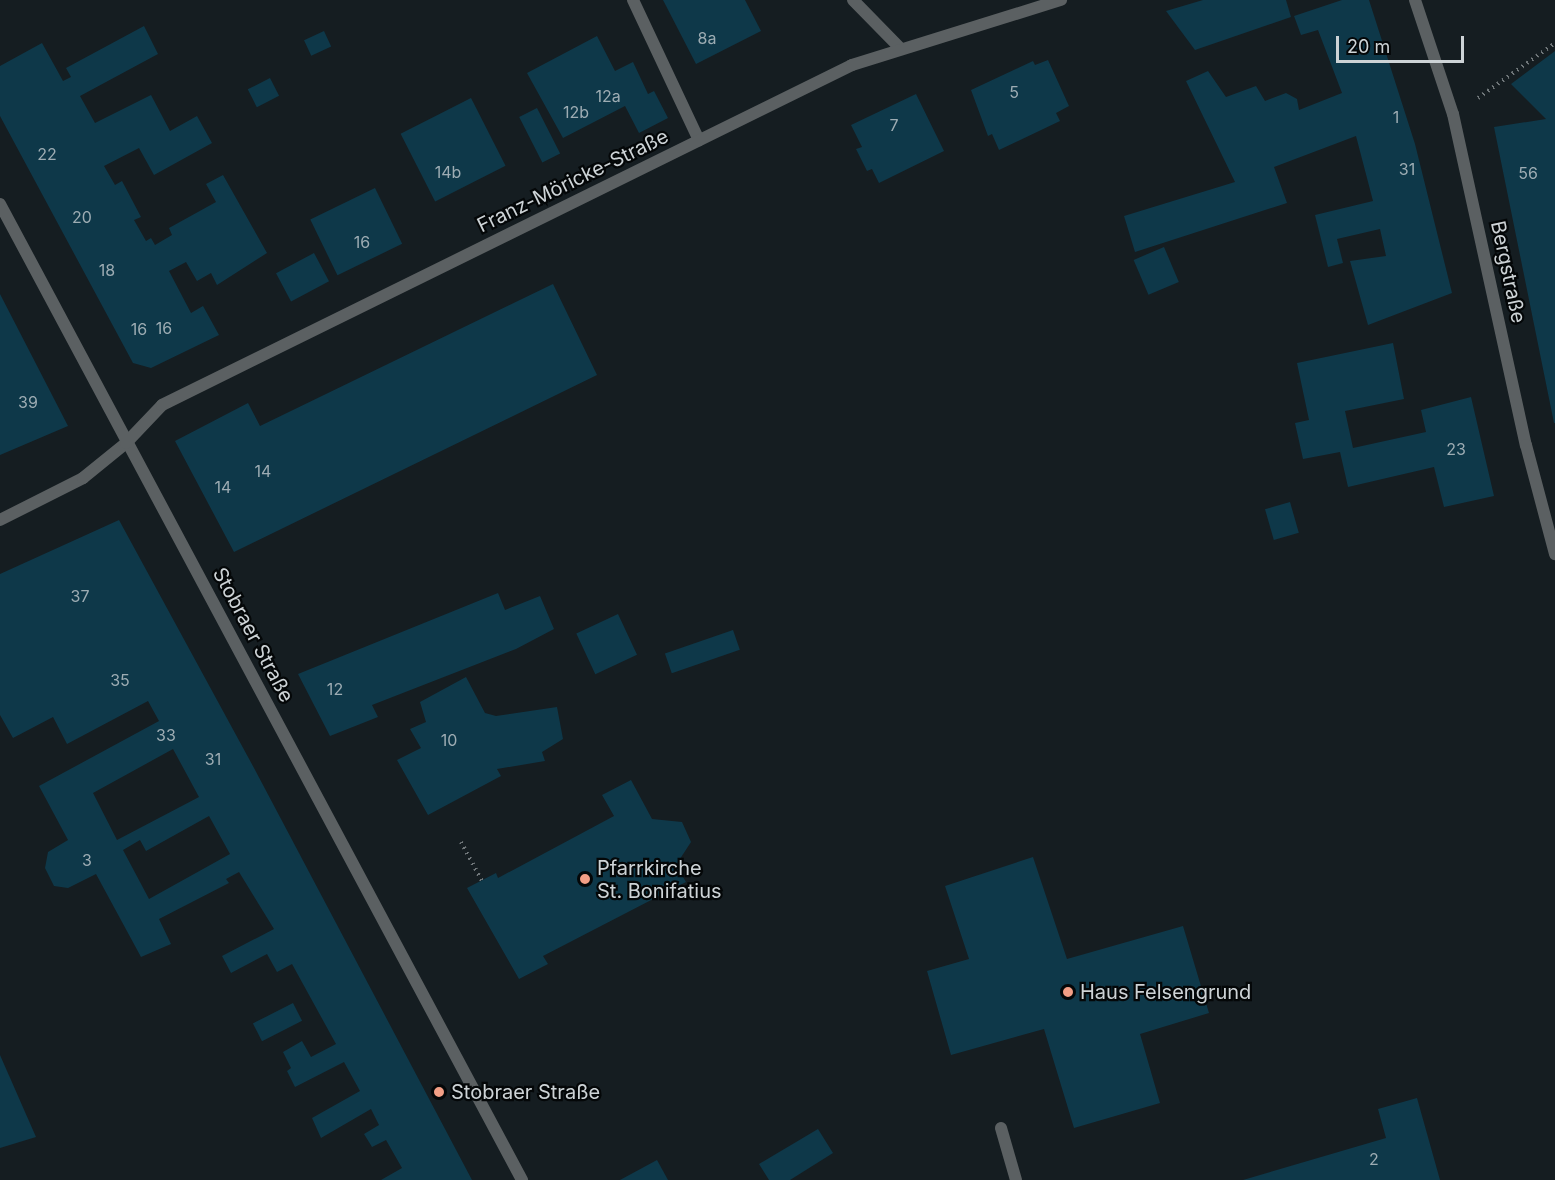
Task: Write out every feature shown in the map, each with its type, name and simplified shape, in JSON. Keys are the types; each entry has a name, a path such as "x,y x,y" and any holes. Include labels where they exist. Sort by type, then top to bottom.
{"street":[{"path":"633,0 699,140"},
{"path":"853,0 900,48"},
{"name":"Franz-Möricke-Straße","path":"0,520 84,478 126,443 162,405 852,65 900,48 1061,0"},
{"name":"Bergstraße","path":"1415,0 1453,114 1526,445 1555,554"},
{"name":"Stobraer Straße","path":"0,204 522,1180"},
{"path":"1001,1128 1016,1180"}],"path":[{"path":"1453,114 1555,43"},
{"path":"461,842 482,881"}],"building":[{"path":"663,0 745,0 761,31 696,64"},
{"path":"1203,0 1286,0 1291,17 1195,50 1166,11"},
{"path":"1342,0 1369,0 1415,144 1452,293 1368,325 1350,261 1386,256 1380,229 1337,239 1343,263 1328,267 1315,215 1373,201 1356,136 1274,167 1287,203 1135,252 1124,216 1235,182 1186,81 1208,71 1226,97 1256,86 1265,101 1286,93 1297,99 1299,110 1342,93 1318,30 1301,35 1294,16"},
{"path":"144,26 158,54 80,96 95,123 151,95 170,131 197,116 212,143 154,175 139,148 104,166 115,185 122,181 141,217 134,220 146,241 151,238 155,245 172,235 169,228 216,202 206,184 223,175 267,253 217,285 211,273 197,281 186,262 169,271 191,313 203,306 219,335 151,368 133,363 0,116 0,66 42,43 63,81 71,77 66,68"},
{"path":"324,31 331,46 311,56 304,40"},
{"path":"597,36 615,71 633,62 648,94 654,91 668,118 639,133 625,106 563,138 527,73"},
{"path":"1555,51 1554,423 1494,127 1546,119 1511,84"},
{"path":"1048,60 1069,106 1056,113 1060,121 999,150 992,134 988,136 971,90 1033,61 1035,65"},
{"path":"270,78 279,96 257,107 248,89"},
{"path":"916,94 944,151 879,183 872,169 867,171 856,149 862,147 851,125"},
{"path":"471,98 506,166 435,202 401,134"},
{"path":"537,108 560,153 542,163 519,117"},
{"path":"375,188 402,244 337,275 310,220"},
{"path":"1164,247 1179,282 1148,295 1134,260"},
{"path":"314,253 329,281 291,301 276,273"},
{"path":"553,284 597,375 234,552 175,441 248,403 260,426"},
{"path":"0,294 68,426 0,455"},
{"path":"1393,343 1404,399 1345,411 1353,448 1426,432 1421,410 1471,397 1494,496 1444,507 1434,467 1348,487 1340,452 1303,459 1295,423 1309,420 1297,363"},
{"path":"1290,502 1299,533 1274,540 1265,509"},
{"path":"119,520 254,768 472,1180 381,1180 402,1168 386,1140 372,1147 364,1134 379,1125 371,1109 321,1138 312,1118 360,1091 344,1062 295,1087 287,1071 291,1068 283,1052 302,1041 311,1057 336,1044 292,964 277,972 267,954 231,973 222,956 274,929 239,872 226,879 229,883 159,919 171,944 141,957 96,874 68,888 54,886 45,868 48,852 68,840 39,786 159,721 148,701 67,744 53,717 13,738 0,715 0,574","holes":["173,749 199,797 117,840 93,793","209,816 230,854 149,899 123,850 140,840 146,851"]},
{"path":"498,593 505,610 540,596 554,629 516,649 372,705 378,717 330,736 298,674"},
{"path":"618,614 637,655 595,674 576,633"},
{"path":"733,630 740,650 672,673 665,653"},
{"path":"466,677 485,713 496,716 557,707 563,739 542,752 545,761 497,769 501,776 428,815 397,760 421,748 410,729 426,722 420,702"},
{"name":"Pfarrkirche St. Bonifatius","path":"631,780 652,819 682,822 691,842 676,865 686,882 543,956 548,964 519,979 467,888 496,873 498,878 614,816 602,795"},
{"name":"Haus Felsengrund","path":"1033,857 1067,959 1183,926 1209,1013 1140,1034 1160,1103 1074,1128 1044,1029 951,1055 927,971 969,959 945,886"},
{"path":"293,1003 302,1021 262,1041 253,1023"},
{"path":"0,1055 36,1137 0,1148"},
{"path":"1417,1098 1440,1180 1243,1180 1386,1138 1378,1109"},
{"path":"818,1129 833,1153 790,1180 769,1180 759,1164"},
{"path":"657,1160 668,1180 620,1180"}],"place":[{"name":"Pfarrkirche St. Bonifatius","path":"585,879"},
{"name":"Haus Felsengrund","path":"1068,992"},
{"name":"Stobraer Straße","path":"439,1092"}]}
